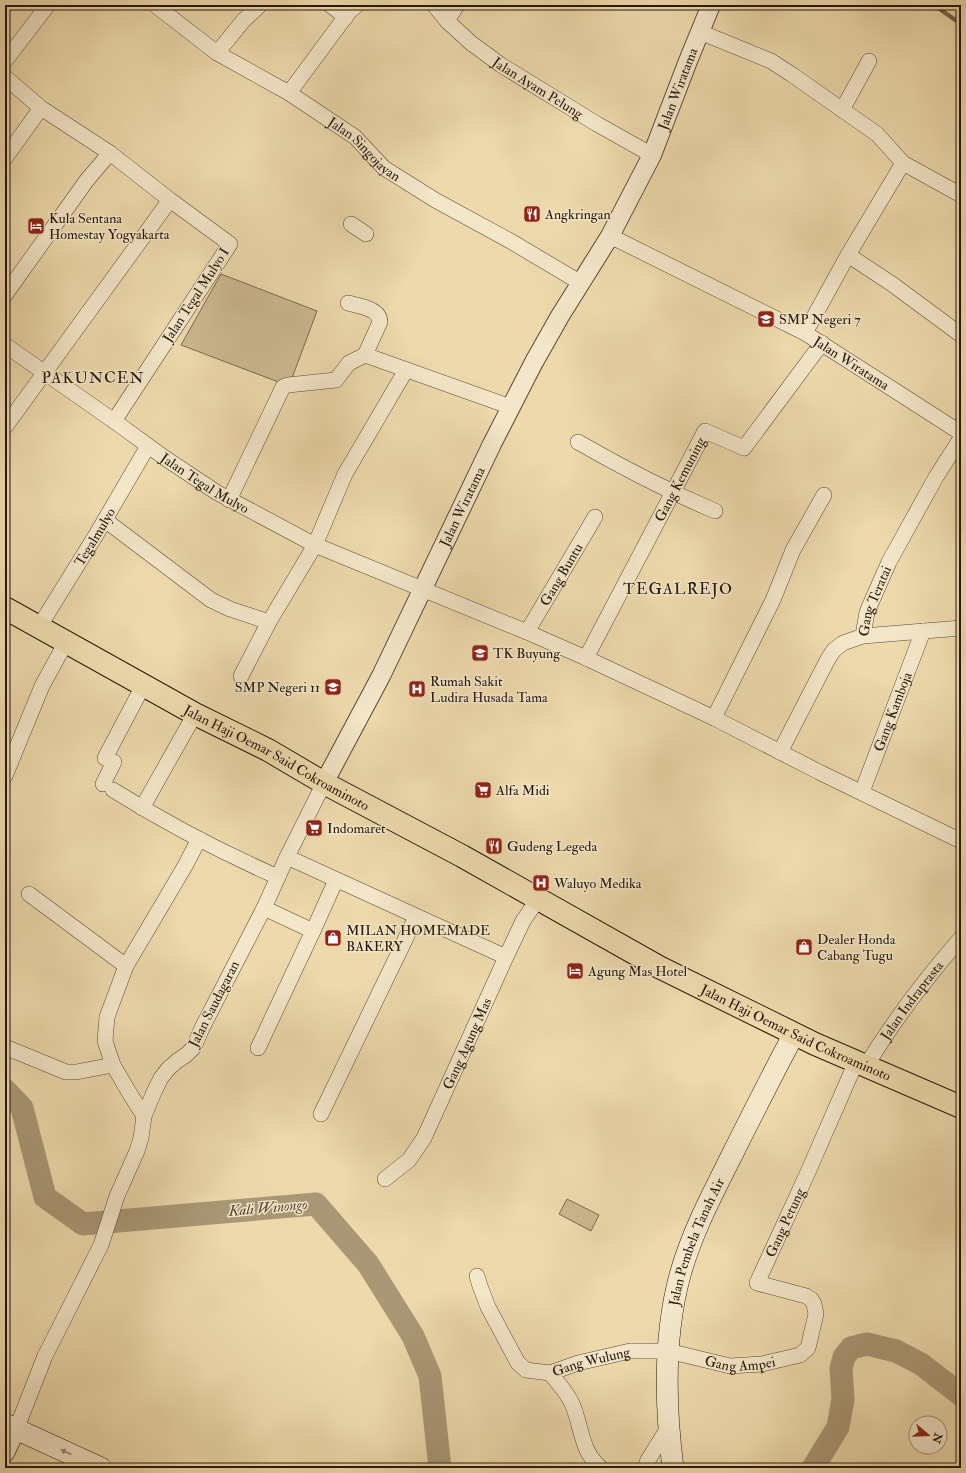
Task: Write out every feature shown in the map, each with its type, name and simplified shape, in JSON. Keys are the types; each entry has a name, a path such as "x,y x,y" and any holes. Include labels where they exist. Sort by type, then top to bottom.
{"main road":[{"name":"Jalan Haji Oemar Said Cokroaminoto","path":"5,608 144,684 195,714 268,750 324,783 462,856 659,967 794,1034 960,1106"},
{"name":"Jalan Pembela Tanah Air","path":"674,1468 668,1428 667,1370 672,1315 680,1276 692,1238 710,1199 794,1034"},
{"path":"11,1427 101,1468"}],"street":[{"path":"5,60 48,5"},
{"name":"Jalan Singojayan","path":"155,5 217,53 289,93 355,137 384,168 435,200 512,242 580,283"},
{"path":"217,53 242,21 260,5"},
{"path":"330,5 346,17"},
{"path":"289,93 346,17 357,5"},
{"name":"Jalan Ayam Pelung","path":"434,5 447,21 471,43 501,66 597,124 652,155"},
{"path":"447,21 457,5"},
{"name":"Jalan Wiratama","path":"324,783 381,676 422,589 534,362 580,283 610,236 652,155 700,32 708,6"},
{"path":"700,32 771,62 791,74 877,134 903,163 961,196"},
{"path":"842,110 869,61"},
{"name":"Jalan Tegal Mulyo I","path":"5,77 41,108 110,153 230,244 114,421"},
{"path":"5,158 41,108"},
{"path":"5,295 87,180 110,153"},
{"path":"805,333 848,255 903,163"},
{"path":"5,427 170,200"},
{"path":"351,224 366,234"},
{"name":"Jalan Wiratama","path":"610,236 805,333 961,433"},
{"path":"848,255 892,284 961,335"},
{"path":"229,500 283,387 288,385 336,380 339,378 349,362 365,355 380,322 380,316 365,307 348,303"},
{"name":"Gang Kemuning","path":"586,658 705,431 744,448 822,343"},
{"name":"Jalan Tegal Mulyo","path":"5,345 148,446 229,500 315,545 527,632 586,658 714,718 819,772 961,841"},
{"path":"365,355 511,407"},
{"path":"241,676 268,622 315,545 345,474 406,370"},
{"name":"Gang Teratai","path":"780,752 834,650 843,643 863,636 867,612 889,562 936,477 961,438"},
{"path":"578,442 625,469 673,493 715,510"},
{"name":"Tegalmulyo","path":"39,627 105,520 148,446"},
{"path":"714,718 773,600 793,550 824,495"},
{"name":"Gang Buntu","path":"527,632 595,517"},
{"path":"105,520 211,600 230,609 268,622"},
{"path":"863,636 961,628"},
{"name":"Gang Kamboja","path":"862,792 923,631"},
{"path":"5,776 42,686 66,642"},
{"path":"144,684 106,758 114,762 108,787 142,808 199,839 278,877"},
{"path":"142,808 195,714"},
{"name":"Jalan Saudagaran","path":"11,1427 101,1245 117,1196 137,1151 141,1138 144,1116 161,1078 177,1060 186,1055 194,1047 202,1028 264,908 287,857 324,783"},
{"path":"144,1116 113,1065 105,1041 107,1017 126,966 199,839"},
{"path":"287,857 506,957"},
{"path":"258,1048 336,880"},
{"path":"29,894 126,966"},
{"name":"Gang Agung Mas","path":"386,1179 409,1160 424,1138 523,921 538,899"},
{"path":"264,908 313,931"},
{"path":"321,1114 416,917"},
{"name":"Jalan Indraprasta","path":"861,1064 885,1035 907,1004 961,938"},
{"path":"5,1047 66,1072 80,1072 113,1065"},
{"name":"Gang Petung","path":"808,1348 816,1314 812,1301 806,1296 757,1283 808,1172 861,1064"},
{"name":"Gang Wulung","path":"477,1276 488,1307 518,1363 526,1370 550,1373 578,1363 630,1351 668,1351"},
{"name":"Gang Ampei","path":"668,1351 730,1366 762,1364 797,1356 808,1348"},
{"path":"550,1373 568,1395 574,1406 585,1448 593,1461 601,1468"},
{"path":"5,1453 11,1427"},
{"path":"645,1468 648,1460 668,1428"}],"shaded area":[{"path":"221,274 317,311 289,386 181,345"},
{"path":"567,1199 599,1215 591,1231 559,1214"}],"waterway":[{"path":"934,5 961,24"},
{"name":"Kali Winongo","path":"5,1090 22,1108 45,1197 83,1224 316,1204 368,1264 413,1336 430,1376 440,1468"},
{"name":"Kali Winongo","path":"813,1468 838,1427 843,1399 841,1368 844,1357 851,1348 867,1344 896,1351 921,1364 961,1395"}],"place":[{"name":"Angkringan","path":"532,214"},
{"name":"Kula Sentana Homestay Yogyakarta","path":"36,226"},
{"name":"SMP Negeri 7","path":"766,319"},
{"name":"TK Buyung","path":"480,653"},
{"name":"SMP Negeri 11","path":"333,687"},
{"name":"Rumah Sakit Ludira Husada Tama","path":"417,689"},
{"name":"Alfa Midi","path":"483,790"},
{"name":"Indomaret","path":"314,828"},
{"name":"Gudeng Legeda","path":"494,846"},
{"name":"Waluyo Medika","path":"541,883"},
{"name":"MILAN HOMEMADE BAKERY","path":"333,938"},
{"name":"Dealer Honda Cabang Tugu","path":"804,947"},
{"name":"Agung Mas Hotel","path":"575,971"}],"district":[{"name":"PAKUNCEN","path":"93,378"},
{"name":"TEGALREJO","path":"678,589"}]}
